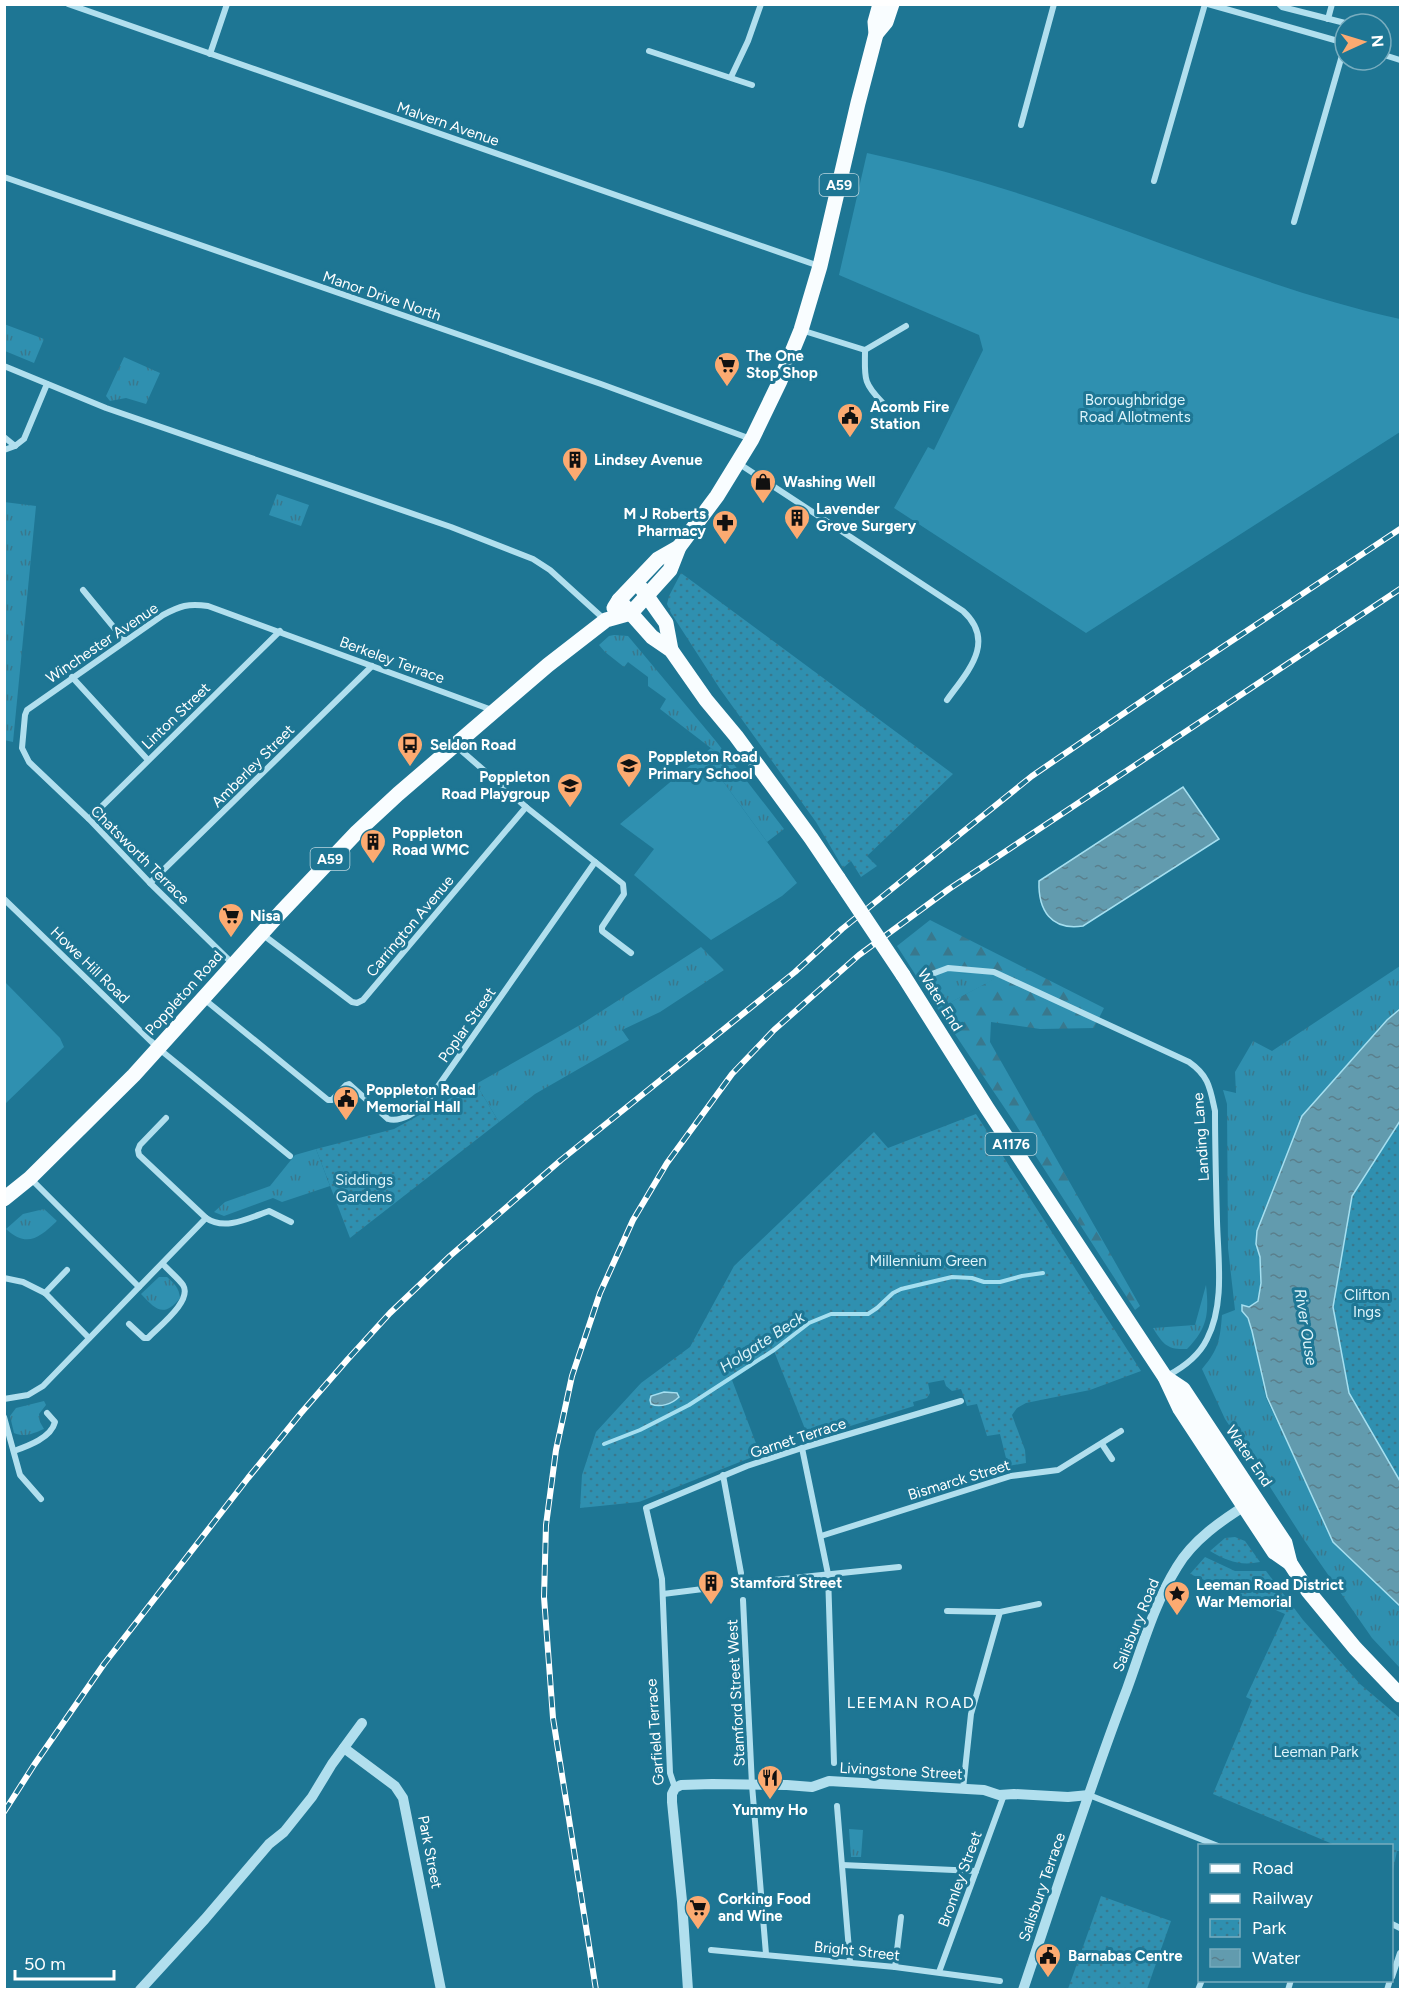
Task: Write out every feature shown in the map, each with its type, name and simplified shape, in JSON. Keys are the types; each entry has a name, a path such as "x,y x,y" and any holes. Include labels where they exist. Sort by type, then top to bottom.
{"main road":[{"path":"872,4 876,28"},
{"name":"A59","path":"606,620 630,613 670,570 680,547 703,517 752,439 780,381 801,330 820,266 880,4"},
{"name":"A59","path":"876,28 886,22 892,4"},
{"name":"A59","path":"606,620 619,600 658,559 680,547"},
{"name":"Water End","path":"636,582 648,595 666,623 671,650"},
{"name":"Water End","path":"619,600 651,637 671,650 811,838 1166,1377 1180,1409 1250,1502 1274,1552 1290,1563 1308,1591 1355,1648 1401,1695"},
{"name":"Poppleton Road","path":"4,1199 30,1178 114,1096 315,874 357,832 548,665 606,620"}],"street":[{"name":"Malvern Avenue","path":"68,4 820,266"},
{"path":"210,54 227,4"},
{"path":"732,77 761,4"},
{"path":"1021,125 1054,4"},
{"path":"1154,181 1207,4 1333,41"},
{"path":"1279,4 1282,8 1333,21"},
{"path":"1328,20 1332,4"},
{"path":"649,51 752,85"},
{"path":"1294,222 1337,72"},
{"name":"Manor Drive North","path":"4,177 591,380 752,439"},
{"path":"801,330 865,350 906,326"},
{"path":"865,350 865,380 870,390 882,402"},
{"path":"4,366 195,440 451,527 533,559 550,570 606,620"},
{"path":"4,450 24,439 47,384"},
{"path":"4,437 15,446"},
{"path":"738,463 953,604 970,618 976,627 978,648 970,667 947,700"},
{"path":"83,590 125,641"},
{"name":"Winchester Avenue","path":"29,762 22,748 27,710 163,615 186,604 208,606 280,631"},
{"name":"Berkeley Terrace","path":"280,631 495,711"},
{"name":"Linton Street","path":"89,819 280,631"},
{"name":"Amberley Street","path":"150,883 372,666"},
{"path":"72,677 148,760"},
{"path":"455,746 526,807 623,884 624,894 602,927 602,931 631,953"},
{"name":"Chatsworth Terrace","path":"29,762 234,965"},
{"name":"Carrington Avenue","path":"261,934 352,1002 357,1003 370,992 526,807"},
{"name":"Poplar Street","path":"204,999 328,1100 332,1100 348,1084 388,1119 395,1121 424,1106 595,862"},
{"name":"Howe Hill Road","path":"4,899 158,1048 290,1156"},
{"name":"Landing Lane","path":"924,977 948,968 994,972 1189,1062 1197,1067 1210,1085 1215,1111 1219,1284 1215,1317 1209,1337 1202,1348 1182,1367 1166,1377"},
{"path":"166,1118 140,1145 139,1155 206,1218 223,1224 237,1222 268,1211 291,1222"},
{"path":"30,1178 139,1287"},
{"path":"4,1399 28,1395 43,1386 206,1218"},
{"path":"129,1324 144,1338 148,1338 183,1303 185,1297 183,1286 163,1264"},
{"path":"45,1293 67,1270"},
{"path":"4,1278 30,1285 45,1293 89,1338"},
{"name":"Garnet Terrace","path":"646,1508 723,1475 802,1448 961,1401"},
{"path":"14,1451 35,1442 54,1427 55,1422 47,1413"},
{"path":"4,1417 20,1475 41,1499"},
{"name":"Bismarck Street","path":"820,1536 1011,1476 1058,1470 1121,1431"},
{"path":"1102,1444 1112,1459"},
{"path":"802,1448 828,1574 834,1763"},
{"path":"723,1475 741,1573"},
{"name":"Salisbury Road","path":"1089,1795 1101,1756 1160,1600 1178,1565 1210,1530 1250,1502"},
{"name":"Garfield Terrace","path":"646,1508 662,1579 670,1773 675,1788 672,1802 688,1989"},
{"path":"764,1581 899,1567"},
{"path":"663,1594 719,1587"},
{"name":"Stamford Street West","path":"743,1600 752,1785 766,1954"},
{"path":"947,1611 1000,1612 1039,1604"},
{"path":"963,1789 973,1705 1000,1612"},
{"path":"140,1989 205,1920 269,1844 318,1776 332,1764 362,1723"},
{"name":"Park Street","path":"344,1748 395,1786 403,1798 441,1989"},
{"name":"Livingstone Street","path":"675,1788 681,1785 701,1784 812,1787 829,1781 991,1791 999,1795 1068,1797 1089,1795"},
{"name":"Bromley Street","path":"939,1972 1004,1795"},
{"path":"1089,1795 1215,1844"},
{"name":"Salisbury Terrace","path":"1023,1989 1089,1795"},
{"path":"837,1806 850,1962"},
{"path":"842,1864 976,1871"},
{"path":"895,1966 901,1917"},
{"name":"Bright Street","path":"711,1950 895,1966 999,1981"},
{"path":"1393,1974 1401,1953"}],"green space":[{"name":"Boroughbridge Road Allotments","path":"867,153 940,170 1012,191 1228,268 1313,296 1400,319 1400,432 1086,633 894,508 928,447 934,450 983,350 979,335 839,275"},
{"path":"4,324 44,339 34,363 5,351"},
{"path":"124,357 160,373 146,404 126,398 110,401 106,396"},
{"path":"277,494 309,505 301,526 269,515"},
{"path":"4,502 36,506 13,742 4,740"},
{"path":"681,573 953,774 867,856 877,866 861,877 851,861 843,868 816,822 720,689 671,613 667,604 669,596"},
{"path":"609,636 628,636 715,740 784,829 767,842 714,769 716,752 660,709 666,699 648,686 648,677 628,662 624,667 599,645"},
{"path":"711,748 716,752 714,769 797,883 782,896 711,940 634,875 654,849 620,824"},
{"path":"930,920 1104,1008 1094,1028 1040,1029 991,1022 990,1042 1140,1306 1135,1310 938,1009 994,979 975,974 957,974 922,985 897,946"},
{"path":"701,947 724,970 660,1012 622,1030 629,1040 535,1094 499,1122 476,1084 580,1025"},
{"path":"1400,966 1400,1009 1387,1020 1302,1116 1256,1244 1261,1272 1258,1301 1245,1313 1252,1331 1266,1398 1335,1543 1400,1606 1400,1668 1372,1638 1304,1540 1225,1419 1202,1369 1218,1344 1222,1315 1235,1310 1228,1248 1227,1104 1223,1090 1236,1093 1235,1072 1253,1041 1272,1051"},
{"path":"950,974 981,974 995,979 938,1009 922,985"},
{"path":"5,982 60,1038 64,1047 5,1104"},
{"name":"Siddings Gardens","path":"476,1084 499,1122 350,1238 316,1149 394,1129"},
{"name":"Millennium Green","path":"976,1114 1141,1371 1090,1390 1026,1403 1017,1408 1012,1415 1025,1450 1026,1463 1008,1466 1000,1434 987,1436 977,1404 967,1406 961,1389 952,1391 946,1386 944,1380 928,1383 930,1393 927,1398 913,1402 914,1406 809,1439 774,1351 732,1380 760,1454 639,1502 580,1508 582,1475 596,1432 641,1383 690,1347 734,1266 874,1132 888,1148"},
{"name":"Clifton Ings","path":"1400,1121 1400,1481 1349,1393 1333,1307 1352,1196"},
{"path":"316,1149 330,1186 282,1202 273,1198 224,1216 214,1212 225,1202 270,1186 295,1155"},
{"path":"44,1209 57,1221 38,1236 20,1238 6,1229 23,1214"},
{"path":"159,1277 167,1277 176,1286 180,1298 165,1310 156,1308 141,1294"},
{"path":"1206,1285 1206,1320 1199,1334 1187,1349 1166,1345 1153,1328 1195,1325"},
{"path":"44,1401 46,1405 39,1414 44,1429 26,1435 14,1433 10,1416 16,1408"},
{"path":"1235,1537 1245,1541 1260,1562 1234,1562 1210,1551 1225,1538"},
{"name":"Leeman Park","path":"1205,1557 1235,1571 1266,1571 1303,1620 1360,1684 1400,1718 1400,1851 1397,1851 1393,1870 1393,1844 1333,1844 1213,1794 1252,1700 1246,1697 1285,1614 1190,1574"},
{"path":"849,1829 863,1830 861,1857 851,1857"},
{"path":"1101,1896 1171,1921 1147,1989 1068,1989"}],"water":[{"path":"1183,787 1219,839 1083,926 1072,927 1055,922 1044,909 1039,881"},
{"name":"River Ouse","path":"1400,1009 1400,1121 1352,1196 1333,1307 1349,1393 1400,1481 1400,1606 1333,1542 1267,1397 1252,1331 1248,1318 1242,1311 1242,1305 1249,1307 1258,1301 1261,1283 1260,1257 1256,1244 1257,1231 1302,1116 1387,1020"},
{"path":"664,1392 677,1393 679,1397 666,1405 651,1404 651,1396"}],"waterway":[{"name":"Holgate Beck","path":"604,1444 640,1430 689,1405 774,1350 809,1323 831,1314 868,1314 901,1289 952,1277 1000,1282 1043,1273"}],"railway":[{"path":"4,1812 104,1664 248,1478 348,1359 390,1313 450,1256 561,1160 795,972 842,929 1032,776 1400,529"},
{"path":"596,1990 553,1718 544,1597 546,1525 556,1450 572,1376 600,1293 633,1220 667,1163 732,1074 774,1030 859,955 949,889 1400,589"}],"place":[{"name":"The One Stop Shop","path":"727,388"},
{"name":"Acomb Fire Station","path":"850,439"},
{"name":"Lindsey Avenue","path":"575,483"},
{"name":"Washing Well","path":"763,505"},
{"name":"Lavender Grove Surgery","path":"797,541"},
{"name":"M J Roberts Pharmacy","path":"725,546"},
{"name":"Seldon Road","path":"410,768"},
{"name":"Poppleton Road Primary School","path":"629,789"},
{"name":"Poppleton Road Playgroup","path":"570,809"},
{"name":"Poppleton Road WMC","path":"373,865"},
{"name":"Nisa","path":"231,939"},
{"name":"Poppleton Road Memorial Hall","path":"346,1122"},
{"name":"Stamford Street","path":"711,1606"},
{"name":"Leeman Road District War Memorial","path":"1177,1617"},
{"name":"Yummy Ho","path":"770,1801"},
{"name":"Corking Food and Wine","path":"698,1931"},
{"name":"Barnabas Centre","path":"1048,1979"}],"district":[{"name":"LEEMAN ROAD","path":"911,1702"}]}
